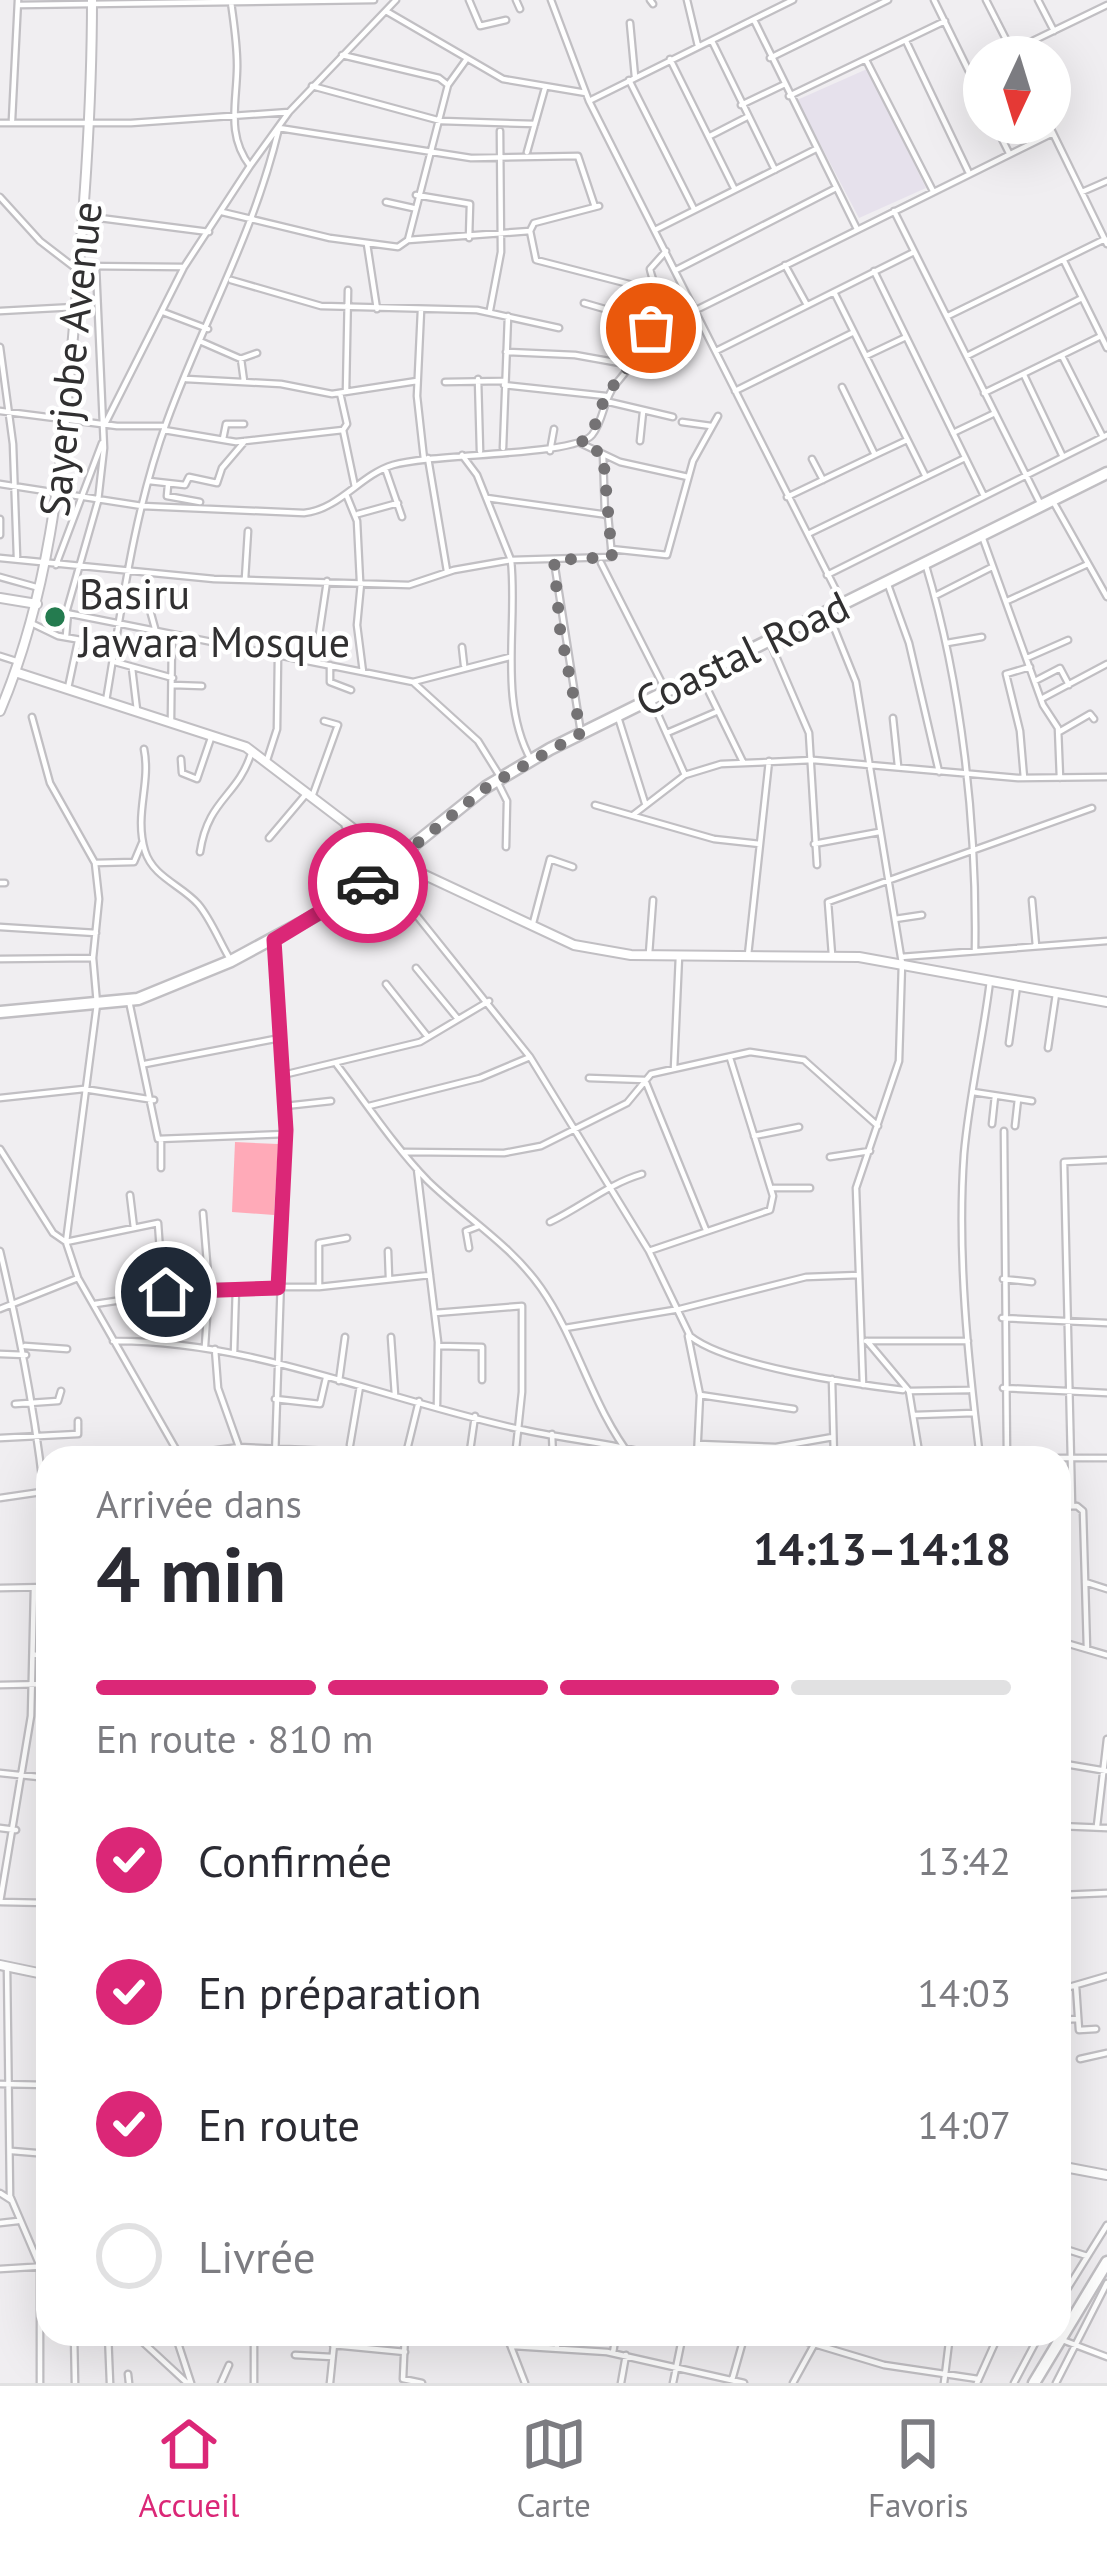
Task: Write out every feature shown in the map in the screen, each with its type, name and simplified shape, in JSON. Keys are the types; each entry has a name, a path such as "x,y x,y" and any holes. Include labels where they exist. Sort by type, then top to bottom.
{"main road":[{"name":"Coastal Road","path":"0,1012 129,1001 231,961 381,874 531,760 1107,473"},
{"path":"1071,2311 1107,2250"},
{"path":"1071,2314 1107,2262"},
{"path":"1031,2383 1051,2346"}],"street":[{"path":"12,123 18,3 374,0"},
{"path":"104,425 184,267 250,166 289,112 396,0"},
{"path":"469,0 480,26 506,20"},
{"path":"516,0 520,9"},
{"path":"551,0 587,97 843,604"},
{"path":"687,0 698,46"},
{"path":"386,11 503,79 587,97 793,0"},
{"path":"770,58 888,0"},
{"path":"934,0 963,58"},
{"path":"986,0 1005,36"},
{"path":"1038,0 1054,31"},
{"path":"228,2 237,71 232,113 235,136 250,166"},
{"name":"Sayerjobe Avenue","path":"0,711 52,563 92,122 92,3"},
{"path":"1045,36 1107,5"},
{"path":"754,20 856,229"},
{"path":"789,96 945,21"},
{"path":"630,23 632,79 694,210"},
{"path":"712,41 775,170"},
{"path":"906,41 969,173"},
{"path":"342,56 439,78 448,86"},
{"path":"670,59 735,190"},
{"path":"408,240 448,86 466,60"},
{"path":"866,60 933,191"},
{"path":"741,104 783,85"},
{"path":"312,86 438,120 535,124"},
{"path":"526,154 545,88"},
{"path":"0,123 289,112"},
{"path":"709,136 747,117"},
{"path":"222,212 251,222 398,247 408,240 530,231 540,220 597,206 578,156 427,153 279,128"},
{"path":"106,700 126,568 164,428 231,280 279,128"},
{"path":"490,312 500,235 500,130"},
{"path":"1004,144 1009,153"},
{"path":"696,310 1029,144"},
{"path":"946,317 1106,241 1058,144"},
{"path":"656,230 816,149"},
{"path":"1082,193 1107,181"},
{"path":"676,270 836,188"},
{"path":"416,195 470,204 469,238"},
{"path":"0,197 40,241 79,268 184,267"},
{"path":"386,202 413,208"},
{"path":"894,211 1025,476 1047,502 1107,597"},
{"path":"84,216 209,232"},
{"path":"530,231 536,260 656,291"},
{"path":"367,244 376,309"},
{"path":"0,484 142,506 304,513 326,508 386,468 461,453 550,451 580,443 592,435 605,399 642,352 657,310 650,269 666,251"},
{"path":"716,352 914,252"},
{"path":"1064,260 1107,348"},
{"path":"785,265 807,305"},
{"path":"66,636 98,501 104,425 95,334 96,267"},
{"path":"874,271 984,496"},
{"path":"231,280 348,309 490,312 559,328"},
{"path":"584,303 622,314 636,283"},
{"path":"348,290 344,430 355,487"},
{"path":"834,292 926,477"},
{"path":"967,356 1082,298"},
{"path":"629,299 657,310"},
{"path":"0,311 75,307"},
{"path":"421,310 417,381 426,459 448,572"},
{"path":"160,311 208,329"},
{"path":"502,449 508,316"},
{"path":"735,391 854,332"},
{"path":"984,393 1101,336"},
{"path":"866,356 906,338"},
{"path":"202,342 240,359 257,353"},
{"path":"0,347 16,487 17,559"},
{"path":"505,352 609,358 631,365"},
{"path":"642,352 687,353"},
{"path":"827,575 1105,436 1061,355"},
{"path":"240,359 244,381"},
{"path":"1023,374 1064,457"},
{"path":"185,379 343,393 417,381"},
{"path":"478,380 480,451"},
{"path":"445,382 502,383 605,399 673,417"},
{"path":"842,387 875,455"},
{"path":"0,410 245,441 344,430"},
{"path":"640,441 644,412"},
{"path":"953,433 995,413"},
{"path":"611,550 667,555 688,477 718,416"},
{"path":"682,422 711,426"},
{"path":"223,439 226,424 244,424"},
{"path":"550,451 554,429"},
{"path":"787,497 907,440"},
{"path":"149,481 185,485 189,477 217,483 222,468 245,441"},
{"path":"52,563 102,443"},
{"path":"580,443 637,468 688,477"},
{"path":"461,453 487,498 512,560 510,657 520,739 531,760"},
{"path":"0,558 245,581 409,585 512,560 610,561 603,454"},
{"path":"812,458 823,480"},
{"path":"806,535 965,458"},
{"path":"386,468 402,517"},
{"path":"168,485 167,496 200,502"},
{"path":"346,494 355,515 360,581 357,625 363,672"},
{"path":"487,498 605,515"},
{"path":"355,515 398,503"},
{"path":"0,519 0,533 16,530"},
{"path":"245,581 248,531"},
{"path":"982,536 1041,699 1058,731 1060,778"},
{"path":"554,560 560,629 581,733"},
{"path":"598,561 666,691"},
{"path":"925,563 947,644 974,853 974,952"},
{"path":"1007,601 1088,564"},
{"path":"934,596 992,567"},
{"path":"0,578 16,580 16,586 42,588"},
{"path":"315,662 327,581"},
{"path":"887,582 909,643 940,772"},
{"path":"0,598 38,604"},
{"path":"123,598 148,603 156,632"},
{"path":"827,611 856,682 902,960 898,1061 855,1211 865,1341 862,1385"},
{"path":"68,613 413,682 510,657"},
{"path":"31,623 116,646"},
{"path":"171,719 172,635"},
{"path":"947,644 982,637"},
{"path":"68,688 79,639"},
{"path":"769,640 806,718 813,760 817,865"},
{"path":"1027,658 1068,640"},
{"path":"462,647 464,668"},
{"path":"0,656 68,688 213,733 252,751 397,862 574,945 649,956 832,955 902,960 1107,1002"},
{"path":"267,760 277,729 278,656"},
{"path":"113,661 202,686"},
{"path":"1041,699 1107,664"},
{"path":"330,665 331,684 351,690"},
{"path":"131,667 137,710"},
{"path":"1024,778 1020,731 1006,674 1030,667"},
{"path":"1035,681 1060,668 1070,686"},
{"path":"700,674 742,762"},
{"path":"413,682 478,741 507,802 506,847"},
{"path":"651,699 685,775"},
{"path":"667,734 718,711"},
{"path":"1058,731 1090,714 1094,719"},
{"path":"618,715 645,803"},
{"path":"32,717 50,783 95,863 97,1004 65,1242 78,1278 173,1446"},
{"path":"893,718 898,769"},
{"path":"269,838 310,795 338,725 324,721"},
{"path":"181,760 182,773 197,779 213,733"},
{"path":"144,749 149,771 138,807 150,863 196,901 231,961"},
{"path":"200,852 208,815 244,776 252,751"},
{"path":"633,815 685,775 742,762 813,760 1024,778 1107,777"},
{"path":"748,955 769,761"},
{"path":"595,805 714,839 760,844"},
{"path":"832,955 828,902 1092,808"},
{"path":"338,816 530,1058 649,1251 688,1331 700,1395 698,1444 750,1446"},
{"path":"814,844 880,831"},
{"path":"95,863 134,862 143,841"},
{"path":"531,928 550,859 572,867"},
{"path":"649,956 653,900"},
{"path":"1032,900 1036,946"},
{"path":"895,919 922,916"},
{"path":"0,927 97,933"},
{"path":"274,940 286,1134 275,1446"},
{"path":"902,960 1107,941"},
{"path":"674,1069 679,956"},
{"path":"0,959 93,958"},
{"path":"416,968 458,1019"},
{"path":"978,1446 971,1390 962,1199 971,1092 991,981"},
{"path":"386,984 428,1037"},
{"path":"1009,1043 1017,986"},
{"path":"1048,1048 1056,993"},
{"path":"129,1001 154,1100 161,1168"},
{"path":"284,1075 337,1065 428,1037 489,1001"},
{"path":"145,1064 280,1038"},
{"path":"589,1078 645,1080 750,1052 804,1060 878,1126"},
{"path":"368,1106 480,1078 530,1058"},
{"path":"649,1251 764,1214 773,1203 730,1058"},
{"path":"337,1065 417,1169 514,1255 565,1328 621,1444"},
{"path":"405,1152 523,1151 627,1103 645,1080"},
{"path":"645,1080 706,1230"},
{"path":"0,1098 84,1089 154,1100"},
{"path":"971,1092 1032,1101"},
{"path":"992,1124 994,1096"},
{"path":"1015,1126 1018,1099"},
{"path":"285,1106 332,1101"},
{"path":"754,1136 799,1127"},
{"path":"1004,1131 1006,1446"},
{"path":"161,1140 286,1134"},
{"path":"0,1149 53,1233 65,1242 154,1222 161,1226 164,1341"},
{"path":"830,1156 870,1151"},
{"path":"1069,1446 1064,1162 1107,1160"},
{"path":"417,1169 438,1346 437,1405"},
{"path":"550,1222 592,1202 608,1184 642,1174"},
{"path":"771,1188 810,1188"},
{"path":"130,1195 134,1228"},
{"path":"203,1214 208,1287 205,1346"},
{"path":"470,1248 466,1231 478,1226"},
{"path":"53,1233 67,1228"},
{"path":"320,1287 320,1244 347,1238"},
{"path":"0,1251 25,1346 42,1446"},
{"path":"388,1251 388,1278"},
{"path":"565,1328 680,1310 806,1277 861,1274"},
{"path":"92,1304 208,1287 320,1287 430,1275"},
{"path":"0,1309 78,1278"},
{"path":"1003,1280 1032,1282"},
{"path":"233,1353 236,1287"},
{"path":"435,1313 522,1306 517,1446"},
{"path":"1002,1318 1107,1323"},
{"path":"688,1331 714,1349 832,1379 906,1390 971,1390"},
{"path":"391,1336 395,1395"},
{"path":"339,1381 345,1337"},
{"path":"113,1341 205,1346 520,1429 627,1446"},
{"path":"865,1341 968,1341"},
{"path":"865,1341 906,1390 918,1446"},
{"path":"25,1346 67,1349"},
{"path":"438,1346 482,1347 482,1380"},
{"path":"215,1349 218,1388 239,1446"},
{"path":"0,1354 26,1355"},
{"path":"275,1399 320,1404 326,1378"},
{"path":"832,1379 833,1446"},
{"path":"350,1445 360,1386"},
{"path":"1003,1388 1107,1393"},
{"path":"15,1404 58,1400 61,1391"},
{"path":"700,1395 794,1408"},
{"path":"408,1446 419,1401"},
{"path":"914,1415 974,1413"},
{"path":"471,1446 475,1416"},
{"path":"0,1438 78,1434 78,1421"},
{"path":"552,1434 552,1446"},
{"path":"781,1446 833,1436"},
{"path":"1071,1458 1107,1459"},
{"path":"1071,1482 1072,1505 1083,1511 1087,1649"},
{"path":"0,1498 36,1493"},
{"path":"1084,1582 1107,1589"},
{"path":"0,1588 34,1588 33,1685 24,1776 0,1902 36,1903"},
{"path":"1071,1644 1107,1654"},
{"path":"0,1685 36,1685"},
{"path":"1097,1826 1107,1738"},
{"path":"1071,1764 1105,1770"},
{"path":"0,1773 36,1777"},
{"path":"1071,1826 1107,1828"},
{"path":"0,1828 16,1830"},
{"path":"1071,1894 1107,1893"},
{"path":"36,1973 4,1966 3,2084 11,2200 36,2252"},
{"path":"1071,1987 1107,1976"},
{"path":"1076,1986 1079,2030 1096,2029"},
{"path":"1071,2019 1078,2019"},
{"path":"1080,2059 1107,2053"},
{"path":"3,2084 36,2083"},
{"path":"10,2151 36,2153"},
{"path":"0,2162 10,2160"},
{"path":"1071,2168 1107,2175"},
{"path":"0,2193 11,2200"},
{"path":"0,2223 18,2221"},
{"path":"1071,2282 1107,2224"},
{"path":"1071,2251 1087,2256"},
{"path":"0,2269 36,2267"},
{"path":"1056,2383 1107,2283"},
{"path":"1071,2344 1107,2357"},
{"path":"40,2383 42,2346"},
{"path":"74,2346 76,2383"},
{"path":"108,2346 110,2383"},
{"path":"147,2346 189,2383"},
{"path":"178,2346 189,2383"},
{"path":"254,2346 254,2383"},
{"path":"330,2383 333,2346"},
{"path":"351,2346 405,2352"},
{"path":"405,2346 403,2378 422,2383"},
{"path":"525,2383 513,2346 626,2355 744,2383"},
{"path":"613,2353 614,2346"},
{"path":"673,2383 681,2346"},
{"path":"732,2380 742,2346"},
{"path":"794,2383 813,2346"},
{"path":"821,2346 884,2365 977,2381 993,2346"},
{"path":"944,2383 949,2346"},
{"path":"1014,2383 1034,2346"},
{"path":"295,2355 332,2357"},
{"path":"621,2383 626,2355"},
{"path":"221,2383 229,2366"},
{"path":"128,2374 129,2383"}],"shaded area":[{"path":"867,69 926,188 859,218 797,100"},
{"path":"235,1142 278,1144 274,1215 232,1212"}],"way so far":[{"path":"368,883 487,787 581,733 572,666 560,629 554,560 610,561 612,557 603,454 580,443 592,435 606,397 644,350 651,328"}],"place":[{"name":"Basiru Jawara Mosque","path":"55,617"}],"route":[{"path":"166,1292 278,1288 286,1130 274,940 368,883"}]}
